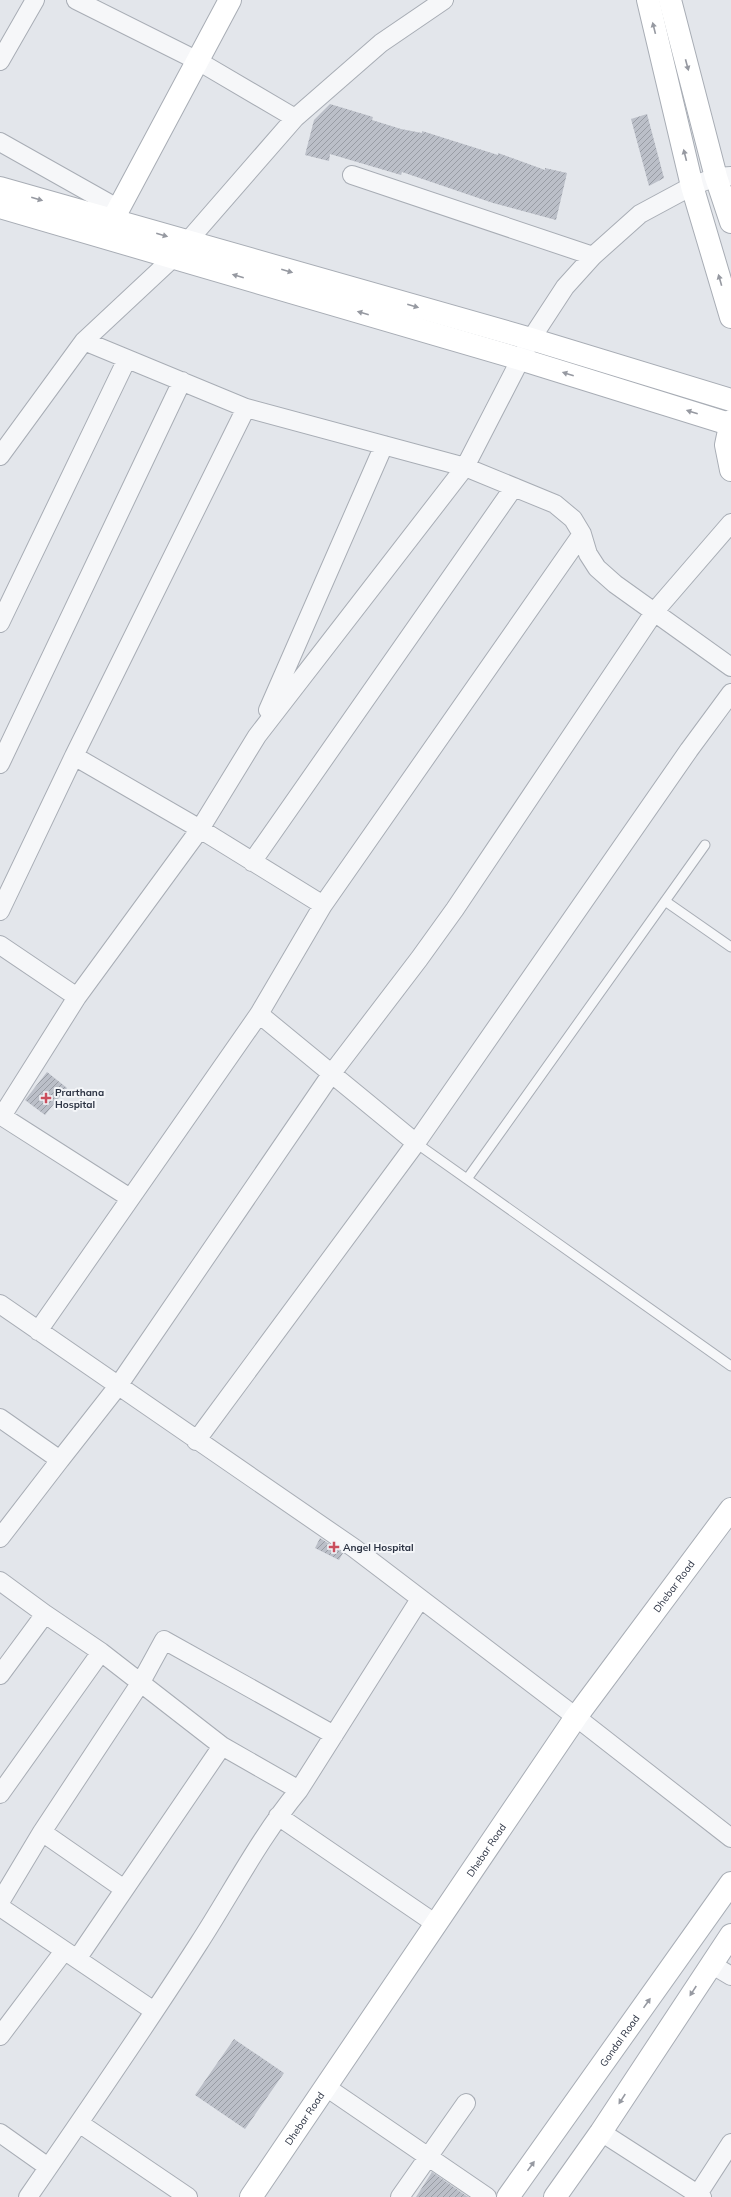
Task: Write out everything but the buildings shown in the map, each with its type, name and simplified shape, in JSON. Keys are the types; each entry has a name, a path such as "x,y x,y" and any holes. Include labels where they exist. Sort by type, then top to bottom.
{"main road":[{"path":"112,222 230,0"},
{"path":"648,0 692,186 731,317"},
{"path":"670,0 723,177 731,222"},
{"path":"0,188 112,222 181,250 520,359 730,422 726,444 731,470"},
{"path":"0,207 112,222"},
{"path":"181,250 531,339 731,400"},
{"name":"Dhebar Road","path":"251,2197 576,1717 731,1509"},
{"name":"Gondal Road","path":"508,2197 731,1883"},
{"path":"555,2197 601,2132 731,1935"}],"street":[{"path":"0,61 35,0"},
{"path":"76,0 198,61 295,118"},
{"path":"0,456 84,341 181,250 295,118 381,43 444,0"},
{"path":"0,142 112,222"},
{"path":"352,175 593,256"},
{"path":"130,1198 1,1115 77,996 200,829 257,736 464,466 520,359 555,300 593,256 640,214 692,186 723,177"},
{"path":"84,341 246,408 464,466 555,504 573,519 582,534 588,554 597,568 615,584 731,666"},
{"path":"0,623 127,359"},
{"path":"0,764 182,381"},
{"path":"0,911 74,756 246,408"},
{"path":"257,736 384,445"},
{"path":"252,862 514,487"},
{"path":"0,1538 118,1386 332,1073 455,909 655,611 731,523"},
{"path":"38,1331 258,1014 323,905 582,534"},
{"path":"196,1441 416,1143 689,750 731,693"},
{"path":"74,756 200,829 323,905"},
{"path":"0,945 77,996"},
{"path":"258,1014 416,1143"},
{"path":"0,1304 196,1441 354,1548 576,1717 731,1838"},
{"path":"0,1418 60,1460"},
{"path":"0,1581 101,1652 222,1746 298,1790"},
{"path":"28,2197 154,2011 278,1816 298,1790 334,1735 420,1599"},
{"path":"0,1676 45,1614"},
{"path":"0,1902 42,1832 141,1682 164,1640 334,1735"},
{"path":"0,1794 101,1652"},
{"path":"0,2036 70,1955 124,1889 222,1746"},
{"path":"278,1816 436,1924"},
{"path":"42,1832 124,1889"},
{"path":"0,1907 154,2011"},
{"path":"711,1964 731,1976"},
{"path":"326,2087 487,2197"},
{"path":"400,2197 466,2103"},
{"path":"79,2123 188,2197"},
{"path":"601,2132 700,2196 731,2143"},
{"path":"0,2133 48,2167"}],"lane":[{"path":"467,1179 705,845"},
{"path":"665,901 731,947"},
{"path":"416,1143 731,1366"}],"place":[{"name":"Prarthana Hospital","path":"46,1098"},
{"name":"Angel Hospital","path":"334,1547"}]}
